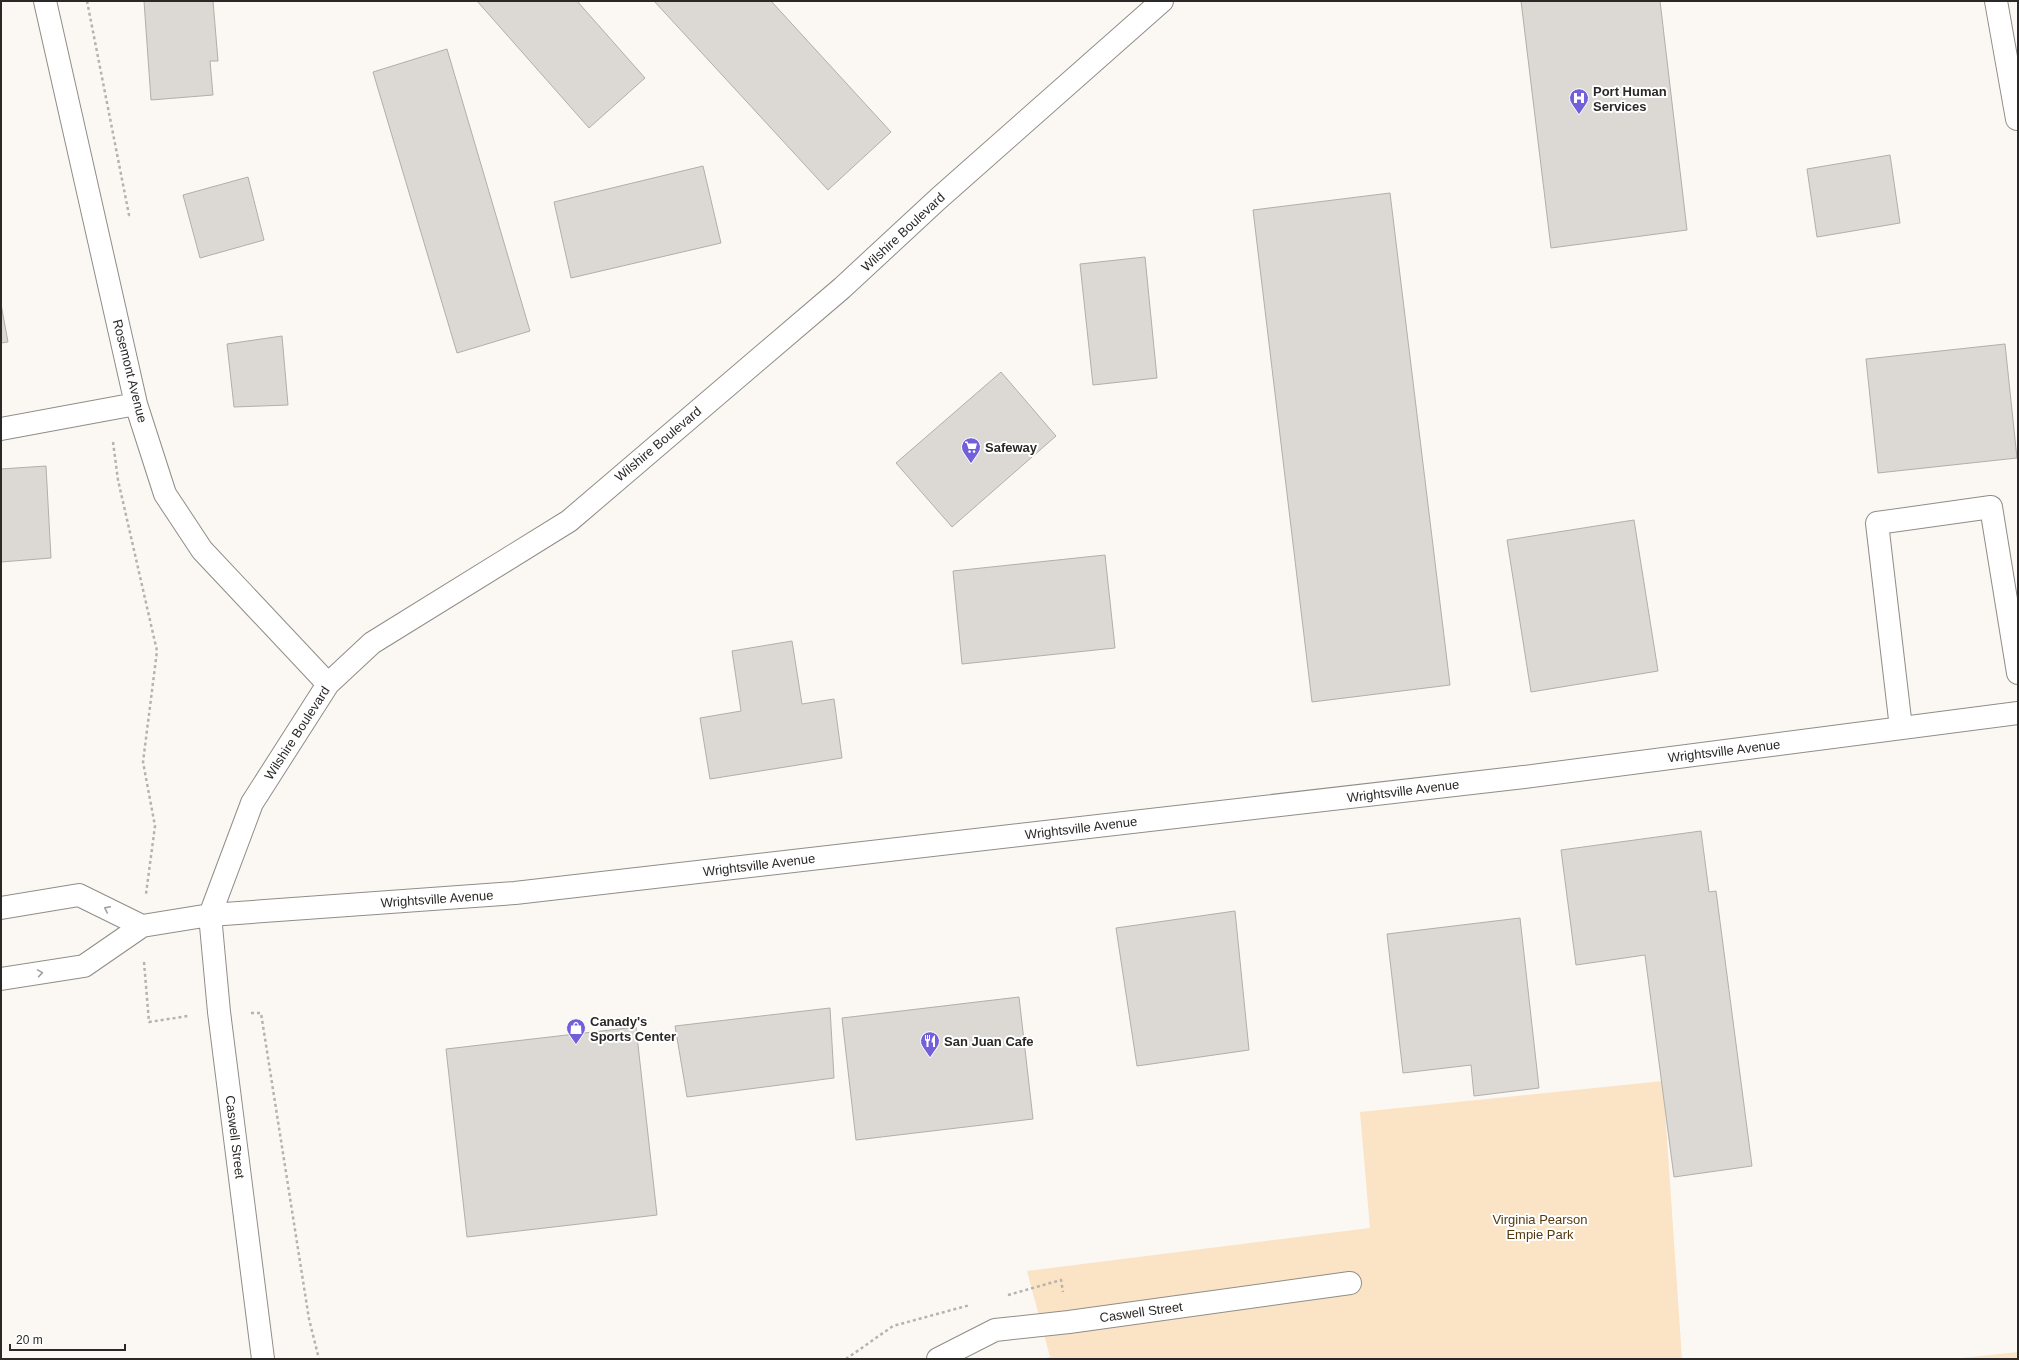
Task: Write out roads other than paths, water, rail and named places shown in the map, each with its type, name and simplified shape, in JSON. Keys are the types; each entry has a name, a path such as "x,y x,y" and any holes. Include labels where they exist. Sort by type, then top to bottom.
{"street":[{"name":"Rosemont Avenue","path":"45,1 136,404 164,494 202,550 328,684"},
{"name":"Wilshire Boulevard","path":"210,915 252,803 328,684 372,643 568,521 842,288 938,199 1162,1"},
{"path":"1996,1 2018,119"},
{"path":"1,429 136,404"},
{"path":"1901,728 1877,523 1991,507 2018,673"},
{"name":"Wrightsville Avenue","path":"1,979 84,966 142,926 210,915 515,893 1509,778 2018,713"},
{"path":"1,908 79,895 142,926"},
{"name":"Caswell Street","path":"210,915 219,1012 263,1359"},
{"name":"Caswell Street","path":"938,1359 995,1330 1069,1322 1350,1283"}],"place":[{"name":"Port Human Services","path":"1579,115"},
{"name":"Safeway","path":"971,464"},
{"name":"Canady's Sports Center","path":"576,1045"},
{"name":"San Juan Cafe","path":"930,1058"}],"park label":[{"name":"Virginia Pearson Empie Park","path":"1540,1226"}]}
